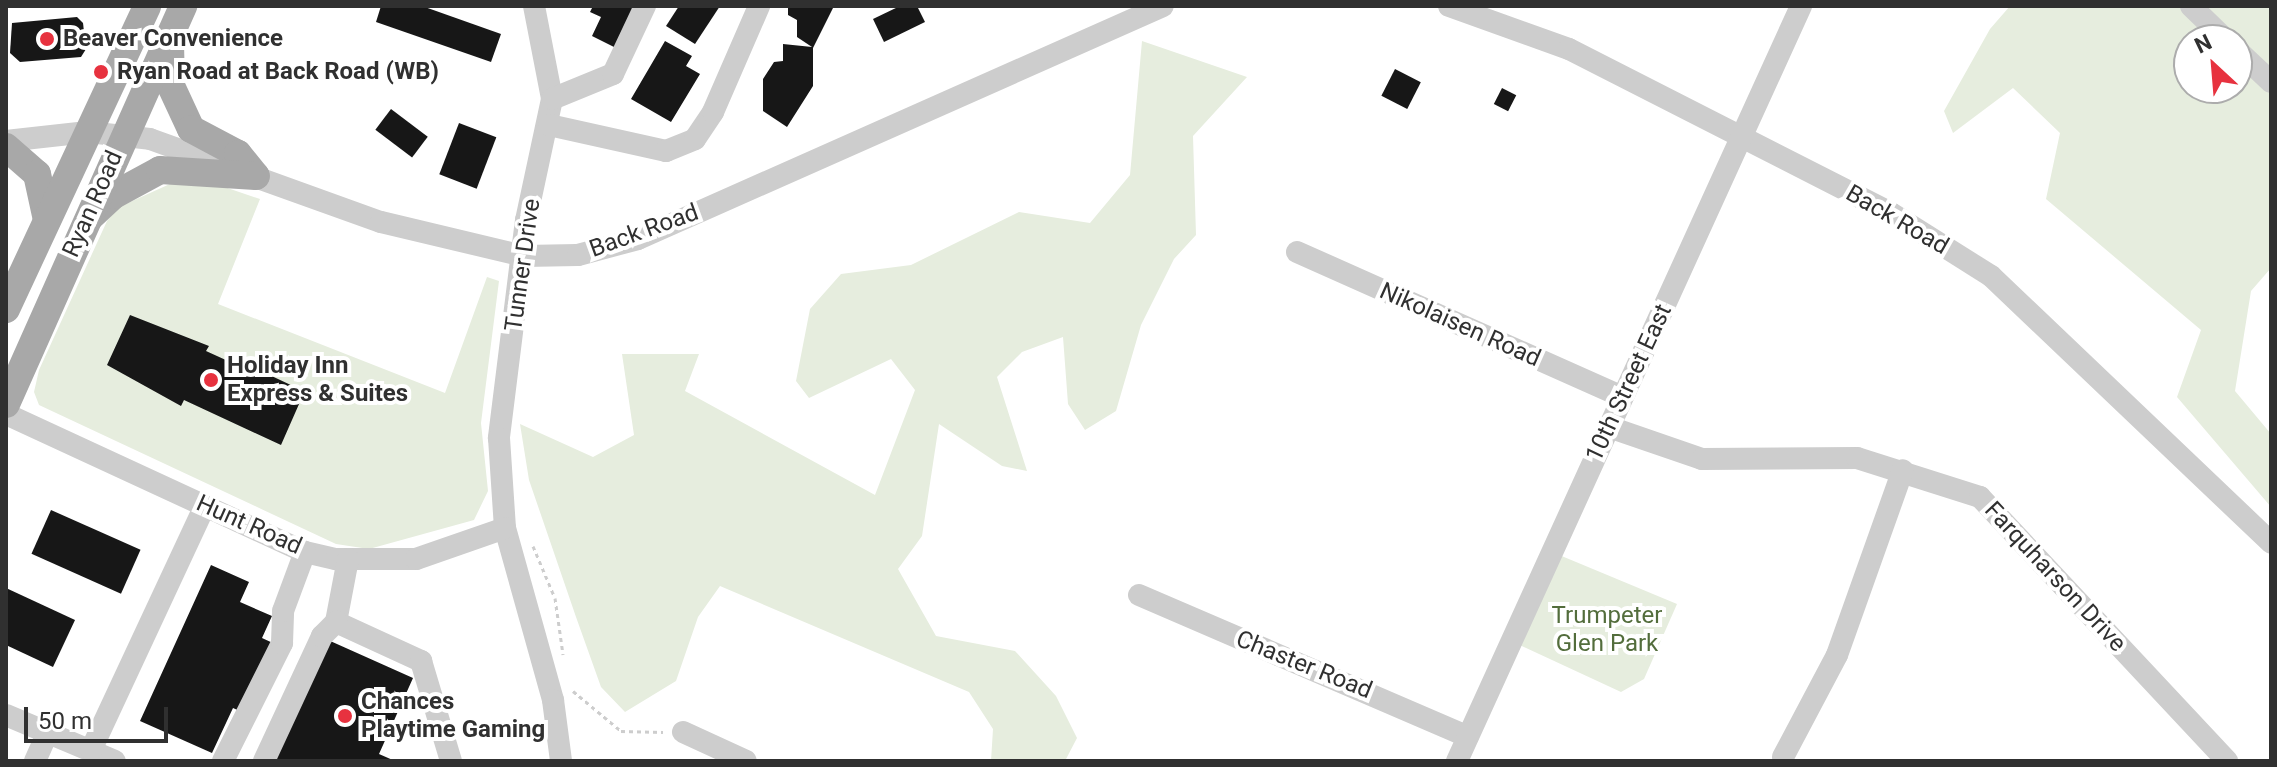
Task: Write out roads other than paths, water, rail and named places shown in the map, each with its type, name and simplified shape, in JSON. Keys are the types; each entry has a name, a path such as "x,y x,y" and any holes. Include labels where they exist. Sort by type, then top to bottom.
{"main road":[{"name":"Ryan Road","path":"6,309 147,6"},
{"name":"Ryan Road","path":"6,404 183,6"},
{"path":"170,34 171,86 191,129 238,154 256,176"},
{"path":"6,144 37,174 47,220"},
{"path":"84,223 114,195 160,170 256,176"}],"street":[{"name":"Tunner Drive","path":"534,6 552,99 549,125 526,220 524,256 499,438 505,528 553,700 561,761"},
{"path":"552,99 613,74 645,6"},
{"path":"549,125 666,151 695,139 713,112 759,6"},
{"name":"Back Road","path":"6,144 88,132 150,139 381,222 524,256 578,255 638,239 1139,11 1163,6"},
{"name":"Back Road","path":"1449,6 1569,49 1891,213 1991,276 2271,543"},
{"name":"10th Street East","path":"1457,761 1801,6"},
{"path":"2191,6 2210,24"},
{"path":"2253,65 2271,82"},
{"name":"Nikolaisen Road","path":"1297,252 1622,397"},
{"name":"Hunt Road","path":"6,414 305,552 348,559 416,559 505,528"},
{"name":"Farquharson Drive","path":"1609,427 1702,459 1857,458 1903,470 1980,497 2227,761"},
{"path":"1783,757 1837,655 1903,470"},
{"path":"91,750 205,506"},
{"path":"223,761 282,643 283,611 305,552"},
{"path":"264,761 322,636 336,622 348,559"},
{"name":"Chaster Road","path":"1139,595 1468,737"},
{"path":"336,622 421,661 451,761"},
{"path":"6,715 115,761"},
{"path":"35,761 48,732"},
{"path":"683,732 746,761"}],"place":[{"name":"Beaver Convenience","path":"47,39"},
{"name":"Ryan Road at Back Road (WB)","path":"101,72"},
{"name":"Holiday Inn Express & Suites","path":"211,380"},
{"name":"Chances Playtime Gaming","path":"345,716"}],"park label":[{"name":"Trumpeter Glen Park","path":"1607,630"}]}
